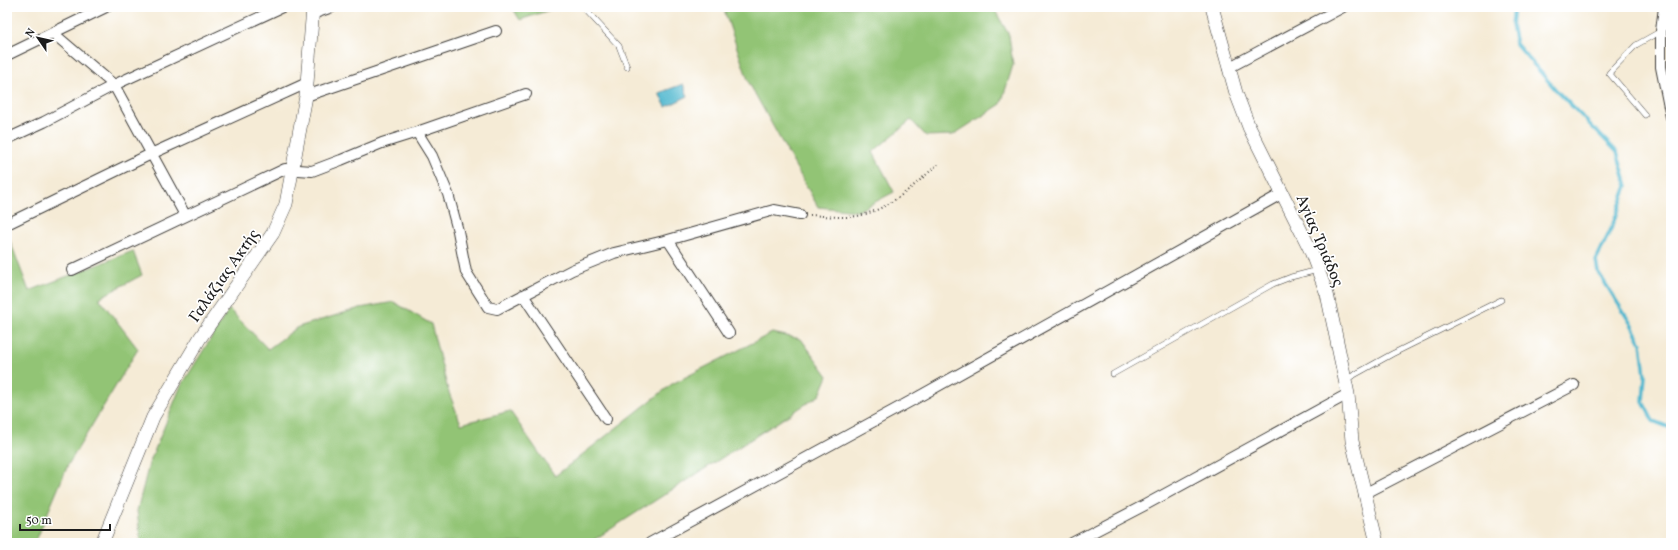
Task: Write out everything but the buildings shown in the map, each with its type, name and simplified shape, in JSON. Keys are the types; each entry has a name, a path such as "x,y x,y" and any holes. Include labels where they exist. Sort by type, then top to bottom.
{"street":[{"path":"7,55 106,7"},
{"path":"7,139 44,122 114,85 282,7"},
{"path":"312,10 332,7"},
{"name":"Αγίας Τριάδος","path":"1212,7 1228,68 1249,127 1283,193 1319,270 1327,294 1348,394 1352,441 1377,543"},
{"path":"1228,68 1343,7"},
{"path":"1664,7 1661,31 1661,67 1671,116"},
{"name":"Γαλάζιας Ακτής","path":"102,543 153,417 200,338 273,233 286,204 306,90 312,10"},
{"path":"7,224 151,154 306,90 496,31"},
{"path":"53,33 114,85 185,215"},
{"path":"72,270 185,215 285,169 312,171 382,143 526,94"},
{"path":"417,132 432,156 448,194 458,231 466,272 488,307 497,309 572,270 614,253 668,240 774,210 800,215"},
{"path":"650,543 904,405 1283,193"},
{"path":"668,240 729,333"},
{"path":"523,295 606,419"},
{"path":"1364,494 1574,386"},
{"path":"1072,543 1145,505 1348,394"}],"lane":[{"path":"583,7 619,46 627,67"},
{"path":"1644,115 1609,73 1636,45 1661,31"},
{"path":"1113,374 1273,284 1291,277 1319,270"},
{"path":"1345,380 1392,354 1501,300"}],"path":[{"path":"800,215 841,217 862,216 887,204 910,190 938,164"}],"green space":[{"path":"512,7 558,7 520,20"},
{"path":"723,7 993,7 1009,35 1013,65 1001,104 953,135 926,136 911,120 873,152 894,192 858,211 818,207 749,83"},
{"path":"7,233 29,291 133,251 142,275 99,298 138,349 68,465 35,543 7,543"},
{"path":"394,302 431,324 448,390 461,424 510,411 555,476 672,384 772,333 801,339 828,376 820,395 589,543 141,543 137,511 149,464 180,388 229,309 268,349 298,327 360,308"}],"water":[{"path":"683,84 688,96 666,107 659,93"}],"waterway":[{"path":"1514,7 1512,25 1516,44 1556,90 1617,152 1627,186 1611,229 1596,260 1598,272 1631,324 1641,343 1645,375 1643,402 1653,421 1671,428"}]}
